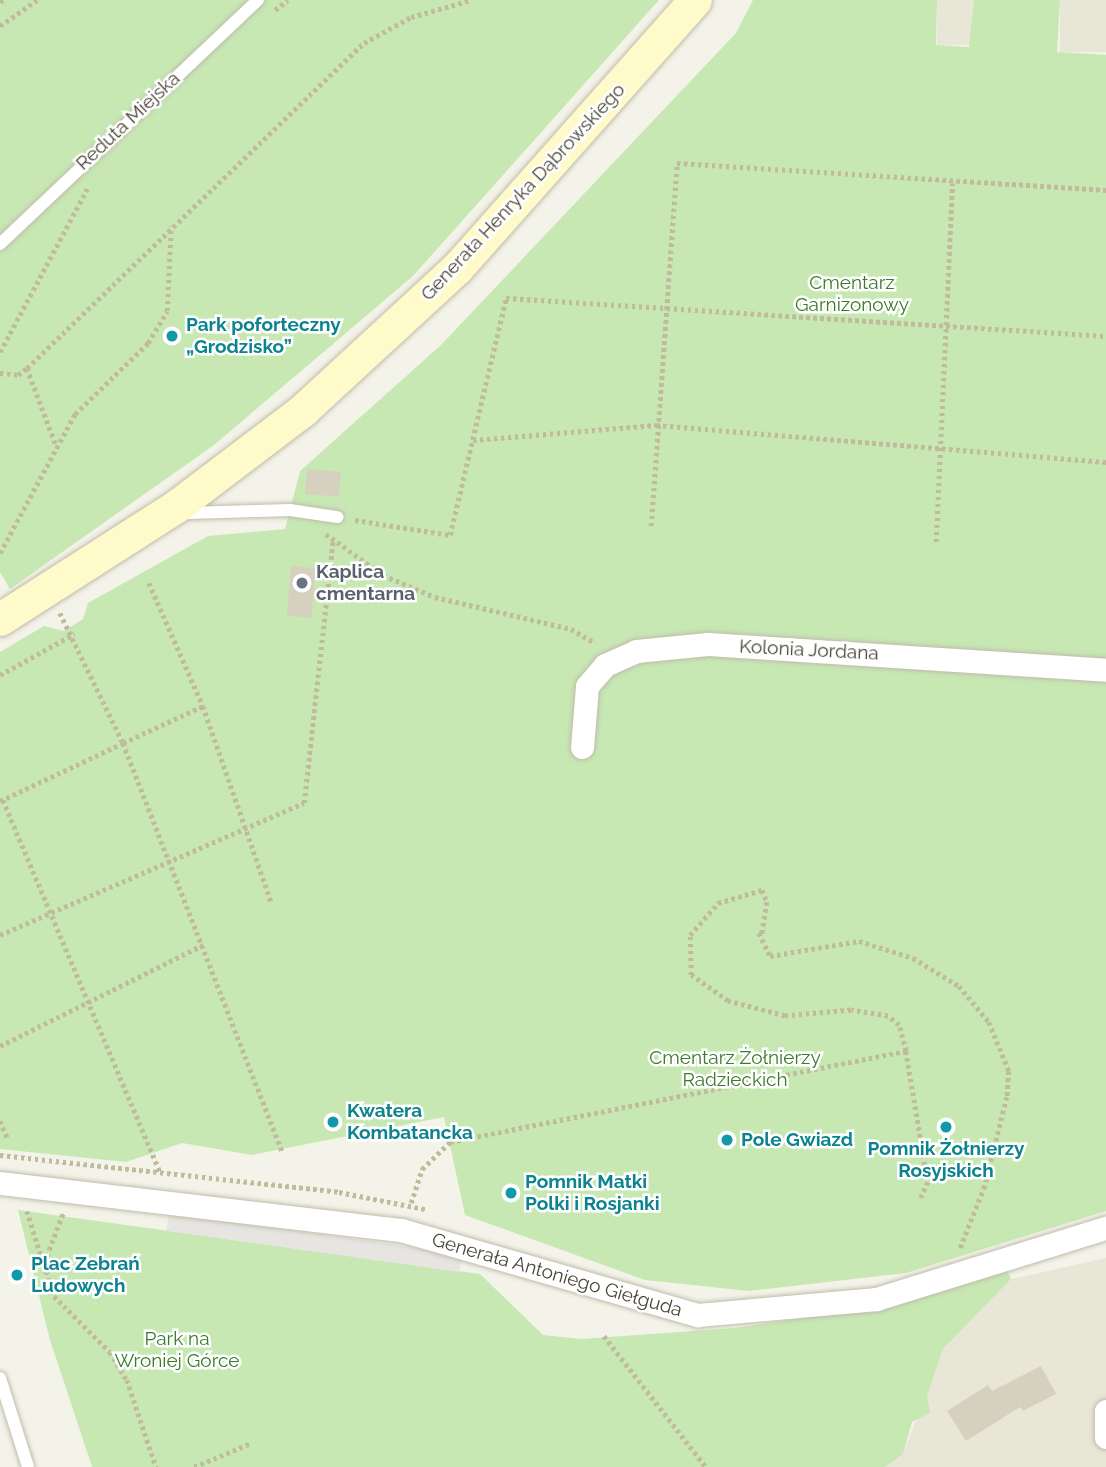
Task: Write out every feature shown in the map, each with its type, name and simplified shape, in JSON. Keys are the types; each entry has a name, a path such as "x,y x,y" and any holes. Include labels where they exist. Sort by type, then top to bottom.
{"street":[{"name":"Generała Henryka Dąbrowskiego","path":"0,619 178,505 303,410 457,268 695,0"},
{"name":"Kolonia Jordana","path":"582,747 587,686 605,665 636,651 708,644 1106,670"},
{"name":"Generała Antoniego Giełguda","path":"8,1183 401,1230 657,1307 716,1315 898,1294 1106,1228"},
{"path":"1106,1411 1106,1437"}],"lane":[{"name":"Reduta Miejska","path":"0,244 258,0"},
{"path":"178,505 188,513 290,510 337,517"},
{"path":"0,1378 28,1467"}],"path":[{"path":"0,26 37,0"},
{"path":"0,372 18,375 27,368 171,225 363,43 411,17 471,0"},
{"path":"0,352 83,198 107,141"},
{"path":"652,526 663,305 677,163 953,183 1106,190"},
{"path":"936,542 953,183"},
{"path":"0,554 75,414 149,343 167,312 171,225"},
{"path":"337,517 450,535 506,298 663,305 945,327 1106,336"},
{"path":"27,368 57,448"},
{"path":"473,440 656,425 939,451 1106,462"},
{"path":"318,524 333,542 383,575 471,611 580,634"},
{"path":"0,935 304,803 333,542"},
{"path":"149,583 204,706 272,904"},
{"path":"66,600 55,607 74,634 122,743 171,861 282,1151"},
{"path":"0,675 74,634"},
{"path":"160,1172 90,1001 2,801 204,706"},
{"path":"920,1198 928,1182 899,1024 888,1016 851,1010 785,1016 728,1001 691,975 690,935 718,903 762,890 767,901 760,930 770,956 859,941 913,958 958,986 989,1022 1009,1071 1003,1124 957,1259 970,1255"},
{"path":"0,1046 203,946"},
{"path":"401,1230 422,1169 450,1142 906,1051"},
{"path":"0,1121 8,1139"},
{"path":"0,1155 339,1192"},
{"path":"8,1183 44,1264 54,1296 110,1352 127,1380 156,1467"},
{"path":"44,1264 75,1191"},
{"path":"604,1336 706,1467"},
{"path":"194,1467 251,1443"}],"shaded area":[{"path":"937,0 974,0 974,45 937,45"},
{"path":"1060,0 1106,0 1106,52 1060,52"},
{"path":"169,1213 462,1254 460,1272 166,1231"},
{"path":"1106,1258 1106,1467 885,1467 903,1454 943,1349 1011,1279"}],"green space":[{"name":"Park poforteczny „Grodzisko”","path":"0,0 659,0 413,276 214,445 10,589 0,572"},
{"path":"753,0 937,0 936,45 969,47 974,0 1060,0 1057,52 1106,55 1106,1211 906,1273 749,1291 645,1280 465,1215 444,1117 252,1155 182,1143 126,1162 0,1149 0,652 44,626 64,631 83,619 88,603 208,536 285,529 300,471 441,345 736,33"},
{"name":"Park na Wroniej Górce","path":"18,1210 480,1274 543,1335 581,1339 735,1328 877,1307 1006,1266 1011,1279 943,1349 927,1396 930,1413 912,1422 903,1454 885,1467 92,1467 50,1340"}],"building":[{"path":"307,469 341,472 339,497 305,494"},
{"name":"Kaplica cmentarna","path":"291,566 316,568 312,618 287,616"},
{"path":"1041,1366 1056,1394 1023,1411 1020,1407 966,1441 947,1411 988,1385 992,1391"}],"place":[{"name":"Park poforteczny „Grodzisko”","path":"172,336"},
{"name":"Kaplica cmentarna","path":"302,583"},
{"name":"Kwatera Kombatancka","path":"333,1122"},
{"name":"Pomnik Żołnierzy Rosyjskich","path":"946,1127"},
{"name":"Pole Gwiazd","path":"727,1140"},
{"name":"Pomnik Matki Polki i Rosjanki","path":"511,1193"},
{"name":"Plac Zebrań Ludowych","path":"17,1275"}],"park label":[{"name":"Cmentarz Garnizonowy","path":"852,294"},
{"name":"Cmentarz Żołnierzy Radzieckich","path":"735,1069"}]}
